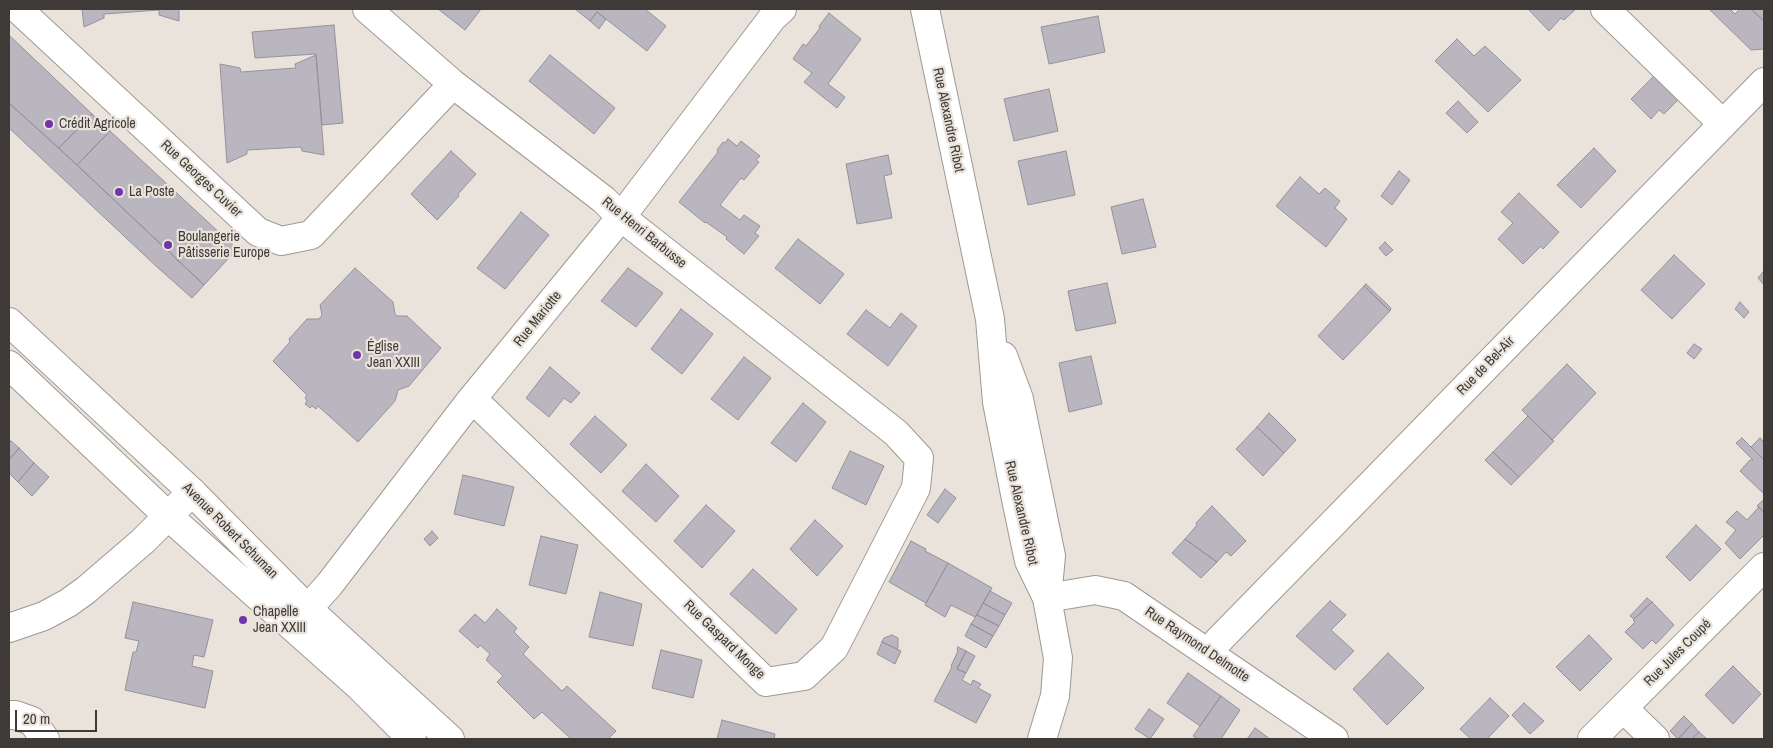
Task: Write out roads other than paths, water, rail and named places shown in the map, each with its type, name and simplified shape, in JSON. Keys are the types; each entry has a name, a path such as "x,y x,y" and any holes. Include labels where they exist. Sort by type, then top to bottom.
{"street":[{"name":"Rue Georges Cuvier","path":"18,9 258,232 281,241 310,235 453,84"},
{"name":"Rue Henri Barbusse","path":"368,9 453,84 604,200 621,217 896,433 919,458"},
{"name":"Rue Alexandre Ribot","path":"925,9 990,319 1019,399 1052,556 1047,598 1058,658 1055,696 1042,739"},
{"path":"1605,9 1723,124"},
{"name":"Rue Mariotte","path":"299,618 328,585 471,400 621,217 772,12"},
{"name":"Rue de Bel-Air","path":"1209,652 1723,124 1761,93"},
{"name":"Avenue Robert Schuman","path":"9,322 192,492 359,686 412,739"},
{"name":"Avenue Robert Schuman","path":"9,365 168,516 450,739"},
{"name":"Rue Gaspard Monge","path":"471,400 484,410 766,682 804,676 834,648 916,488 919,458"},
{"path":"9,628 44,616 68,604 107,572 192,492"},
{"name":"Rue Jules Coupé","path":"1592,739 1764,567"},
{"name":"Rue Raymond Delmotte","path":"1047,598 1095,590 1124,596 1209,652 1334,739"},
{"path":"1623,708 1655,739"},
{"path":"9,714 32,721 45,739"}],"place":[{"name":"Crédit Agricole","path":"49,124"},
{"name":"La Poste","path":"119,192"},
{"name":"Boulangerie Pâtisserie Europe","path":"168,245"},
{"name":"Église Jean XXIII","path":"357,355"},
{"name":"Chapelle Jean XXIII","path":"243,620"}]}
